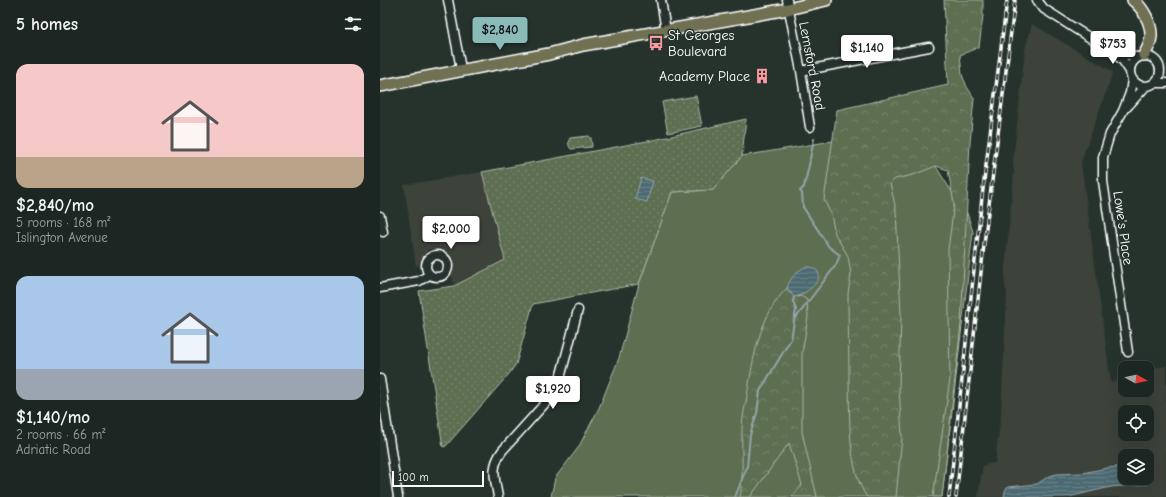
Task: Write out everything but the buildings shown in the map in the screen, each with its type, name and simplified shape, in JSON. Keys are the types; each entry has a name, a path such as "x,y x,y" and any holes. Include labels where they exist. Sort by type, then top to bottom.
{"main road":[{"path":"380,86 583,45 666,31 787,5 826,0"},
{"path":"1133,0 1147,17 1151,36 1149,46 1140,56"}],"street":[{"path":"448,0 461,69"},
{"path":"661,0 666,31"},
{"path":"1037,0 1044,9 1109,49 1123,61 1129,70 1132,79 1138,85 1166,83"},
{"name":"Lemsford Road","path":"787,5 801,71 810,127"},
{"path":"801,71 929,47"},
{"path":"1109,49 1128,56 1151,56 1158,62 1163,71 1150,85"},
{"path":"1129,70 1132,62 1140,56"},
{"name":"Lowe's Place","path":"1128,352 1103,181 1103,157 1110,134 1124,110 1130,93 1132,79"},
{"name":"Lowe's Place","path":"1124,110 1150,85"},
{"path":"380,216 383,232"},
{"path":"380,288 419,281 429,275"},
{"path":"498,497 494,470 496,461 502,451 549,399 558,386 578,310"},
{"path":"380,379 398,497"}],"shaded area":[{"path":"1032,24 1113,72 1081,162 1111,383 1118,380 1118,397 1154,397 1154,368 1166,366 1166,497 978,497 983,465 995,463 1001,413 1007,293 1005,286 1005,269 1014,173 1013,162 1025,50"},
{"path":"482,172 505,260 454,286 448,255 441,248 428,249 420,264 416,266 404,185"}],"green space":[{"path":"944,0 983,0 983,16 979,47 960,55 962,75 974,98 970,143 961,324 942,497 933,497 950,379 948,250 954,204 948,170 936,166 913,175 895,179 890,183 896,210 901,314 899,387 902,437 896,497 867,497 856,472 851,441 849,409 848,294 851,274 848,256 835,234 831,214 824,200 837,110 948,85"},
{"path":"696,96 702,126 668,133 662,102"},
{"path":"746,119 742,156 713,190 672,192 639,284 533,304 516,364 446,446 443,447 419,291 454,286 505,260 482,172 658,139"},
{"path":"912,128 950,189 967,213 973,232 942,497 551,497 555,478 578,448 599,408 619,358 639,284 672,192 713,190 742,156"},
{"path":"589,136 591,138 592,147 570,148 570,138"},
{"path":"787,288 790,293 798,297 801,296 807,300 808,317 802,354 802,432 817,497 792,497 802,485 789,443 750,497 740,497 742,480 742,421 755,353 770,311 777,299"}],"water":[{"path":"641,178 653,181 647,202 635,199"},
{"path":"805,267 814,268 818,272 818,280 808,291 794,297 787,288 788,284 799,271"},
{"path":"1118,467 1118,485 1136,485 1111,487 1068,497 1004,497 1005,491 1008,487 1037,484 1049,476 1057,474 1082,473"}],"waterway":[{"path":"810,159 814,139"},
{"path":"795,319 836,265 840,255 829,247 803,207 802,193 800,191 804,187 810,161"},
{"path":"735,497 747,467 750,435 757,413 760,391 791,339 796,310 793,301 794,297"}],"railway":[{"path":"949,497 982,197 1007,0"},
{"path":"956,497 985,236 1015,0"}],"place":[{"name":"St Georges Boulevard","path":"656,43"},
{"name":"Academy Place","path":"762,76"}]}
